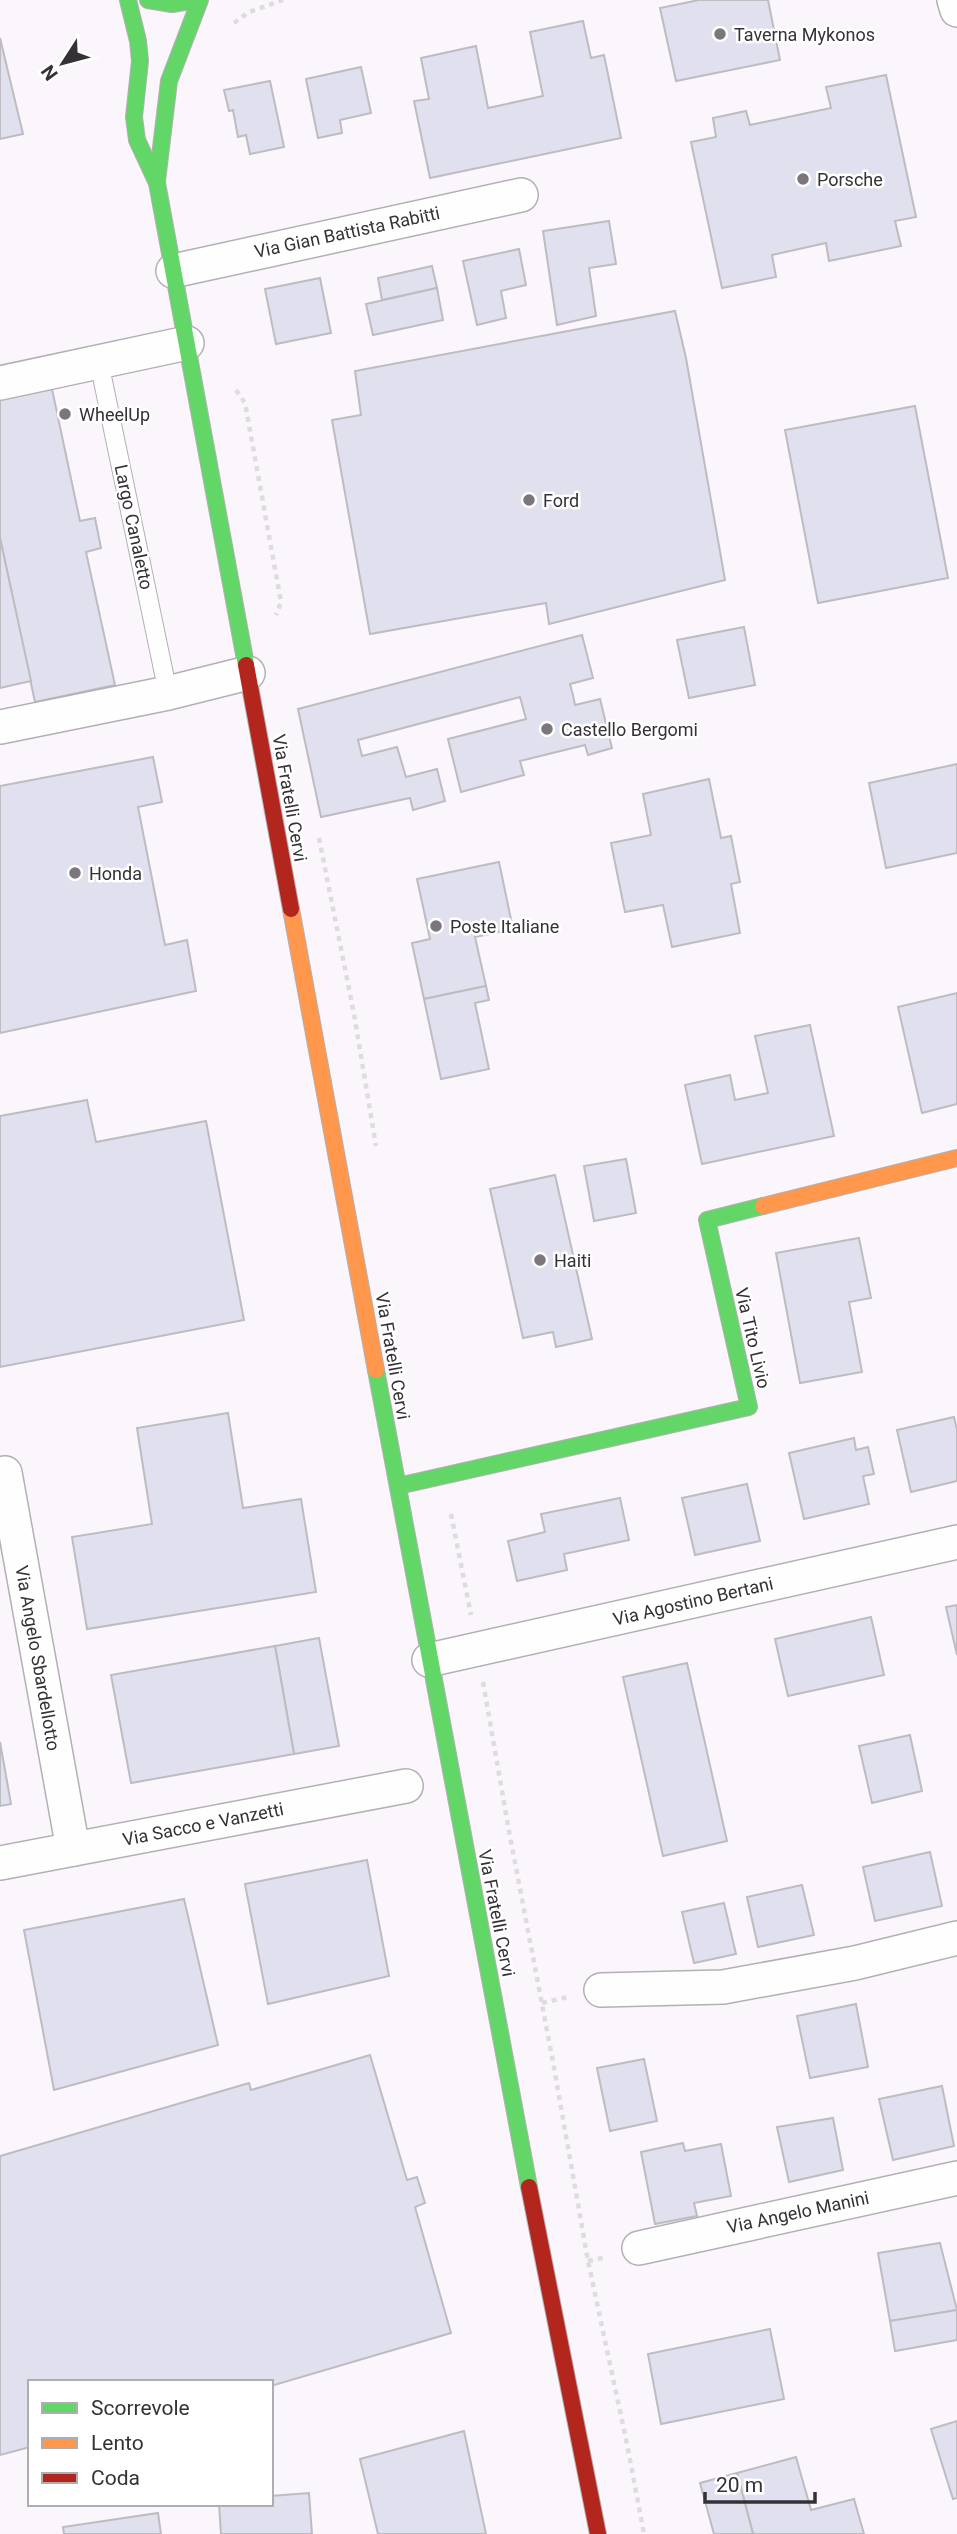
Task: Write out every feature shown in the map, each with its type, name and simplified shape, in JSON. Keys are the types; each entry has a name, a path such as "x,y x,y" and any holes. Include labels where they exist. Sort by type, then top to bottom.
{"main road":[{"name":"Via Fratelli Cervi","path":"128,0 140,61 134,117 137,140 157,183 429,1660 545,2271 598,2534"},
{"name":"Via Fratelli Cervi","path":"148,0 166,5 198,0"},
{"name":"Via Fratelli Cervi","path":"157,183 167,92 198,0"},
{"name":"Via Tito Livio","path":"398,1486 749,1407 707,1220 957,1158"}],"street":[{"path":"954,0 957,10"},
{"name":"Via Gian Battista Rabitti","path":"173,271 521,195"},
{"path":"0,383 187,343"},
{"path":"0,727 169,693 248,673"},
{"name":"Via Angelo Sbardellotto","path":"0,1474 5,1473 73,1849"},
{"name":"Via Agostino Bertani","path":"429,1660 957,1542"},
{"name":"Via Sacco e Vanzetti","path":"0,1863 406,1786"},
{"path":"601,1990 723,1987 855,1963 957,1938"},
{"name":"Via Angelo Manini","path":"639,2249 957,2178"}],"lane":[{"name":"Largo Canaletto","path":"99,362 169,693"}],"path":[{"path":"232,25 248,12 283,0"},
{"path":"232,386 245,403 281,602 274,620"},
{"path":"318,836 349,988 377,1148"},
{"path":"443,1476 478,1648 588,2261 644,2534"}],"building":[{"name":"Taverna Mykonos","path":"699,0 768,0 780,60 676,81 660,8"},
{"path":"583,21 591,58 604,55 621,138 430,178 414,101 429,99 421,58 476,46 488,108 543,96 530,32"},
{"path":"0,38 23,134 0,139"},
{"path":"361,67 371,113 340,120 342,133 318,138 306,79"},
{"name":"Porsche","path":"886,75 916,217 895,221 901,246 829,261 826,243 772,255 776,277 722,288 691,142 716,137 713,118 746,111 750,125 831,108 826,87"},
{"path":"270,81 284,147 250,154 246,135 238,137 233,110 229,111 224,90"},
{"path":"609,221 616,264 589,268 596,316 557,325 543,231"},
{"path":"519,249 526,285 501,291 506,318 477,325 463,261"},
{"path":"432,266 437,288 382,300 378,278"},
{"path":"320,278 331,333 276,344 265,289"},
{"path":"437,288 443,320 373,335 366,304"},
{"name":"Ford","path":"675,311 686,358 725,580 549,624 546,603 370,634 332,420 361,415 355,371"},
{"path":"52,389 80,521 95,518 101,548 86,552 115,685 35,702 0,538 0,400"},
{"path":"915,406 948,578 818,603 785,430"},
{"path":"0,538 31,681 0,688"},
{"path":"744,627 755,685 689,698 677,640"},
{"name":"Castello Bergomi","path":"582,635 593,678 570,684 575,705 600,699 612,748 588,755 585,745 520,761 524,775 461,792 448,739 526,719 520,697 358,740 362,756 397,747 406,777 437,769 445,801 413,810 410,798 321,817 298,709"},
{"name":"Honda","path":"153,757 162,802 138,807 165,945 187,940 196,991 0,1033 0,786"},
{"path":"957,764 957,853 886,868 869,783"},
{"path":"709,779 721,838 731,836 740,882 731,884 740,933 672,947 663,905 625,912 611,843 651,835 643,794"},
{"path":"499,862 513,929 475,937 486,986 424,999 412,943 430,939 417,879"},
{"path":"486,986 489,1000 475,1003 489,1069 441,1079 424,999"},
{"path":"957,993 957,1104 922,1113 898,1007"},
{"path":"810,1025 834,1136 702,1164 685,1085 730,1075 735,1100 768,1093 755,1036"},
{"path":"87,1100 96,1142 206,1121 244,1320 0,1367 0,1116"},
{"path":"626,1159 636,1213 594,1221 584,1166"},
{"name":"Haiti","path":"555,1175 592,1339 556,1347 553,1332 523,1338 490,1189"},
{"path":"859,1238 871,1298 849,1302 862,1372 800,1383 776,1253"},
{"path":"228,1413 243,1508 301,1499 316,1592 87,1629 72,1537 152,1524 137,1428"},
{"path":"954,1417 957,1429 957,1481 911,1492 897,1430"},
{"path":"854,1438 856,1450 868,1447 874,1474 863,1476 869,1504 804,1519 789,1453"},
{"path":"747,1484 760,1541 695,1555 682,1498"},
{"path":"620,1498 629,1540 564,1554 567,1570 517,1581 508,1541 545,1532 541,1514"},
{"path":"957,1605 957,1655 946,1607"},
{"path":"871,1617 884,1675 788,1696 775,1639"},
{"path":"319,1638 339,1746 294,1754 275,1646"},
{"path":"275,1646 294,1754 131,1783 111,1675"},
{"path":"687,1663 727,1841 663,1856 623,1677"},
{"path":"910,1735 922,1791 872,1803 859,1746"},
{"path":"0,1742 11,1804 0,1806"},
{"path":"930,1852 942,1906 875,1921 863,1867"},
{"path":"367,1860 389,1976 268,2004 245,1884"},
{"path":"802,1885 814,1935 758,1947 747,1897"},
{"path":"184,1899 218,2045 54,2090 24,1930"},
{"path":"724,1903 736,1954 694,1963 682,1912"},
{"path":"856,2004 868,2067 810,2078 797,2016"},
{"path":"370,2055 407,2180 417,2177 425,2203 415,2207 451,2333 273,2385 273,2380 28,2380 28,2448 0,2455 0,2156 249,2083 251,2090"},
{"path":"644,2059 657,2121 610,2131 597,2068"},
{"path":"942,2086 954,2146 893,2160 879,2099"},
{"path":"833,2118 843,2170 789,2182 777,2127"},
{"path":"683,2143 685,2151 721,2144 731,2196 694,2203 697,2216 655,2224 641,2152"},
{"path":"940,2243 957,2310 890,2321 878,2253"},
{"path":"957,2310 957,2340 895,2351 890,2321"},
{"path":"770,2329 784,2399 661,2424 648,2354"},
{"path":"957,2421 957,2498 953,2499 931,2429"},
{"path":"464,2431 486,2534 378,2534 360,2459"},
{"path":"796,2457 811,2510 854,2499 864,2534 753,2534 737,2473"},
{"path":"737,2473 753,2534 714,2534 700,2483"},
{"path":"309,2493 312,2534 221,2534 219,2506 273,2506 273,2496"},
{"path":"158,2513 161,2534 64,2534 63,2527"}],"traffic: fast":[{"path":"128,0 140,61 134,117 137,140 157,183 246,665"},
{"path":"148,0 172,4 196,0"},
{"path":"157,181 169,81 200,0"},
{"path":"398,1486 749,1407 707,1220 763,1206"},
{"path":"376,1370 529,2187"}],"traffic: slow":[{"path":"291,909 376,1370"},
{"path":"763,1206 957,1158"}],"traffic: jam":[{"path":"246,665 291,909"},
{"path":"529,2187 598,2534"}],"place":[{"name":"Taverna Mykonos","path":"720,34"},
{"name":"Porsche","path":"803,179"},
{"name":"WheelUp","path":"65,414"},
{"name":"Ford","path":"529,500"},
{"name":"Castello Bergomi","path":"547,729"},
{"name":"Honda","path":"75,873"},
{"name":"Poste Italiane","path":"436,926"},
{"name":"Haiti","path":"540,1260"}]}
